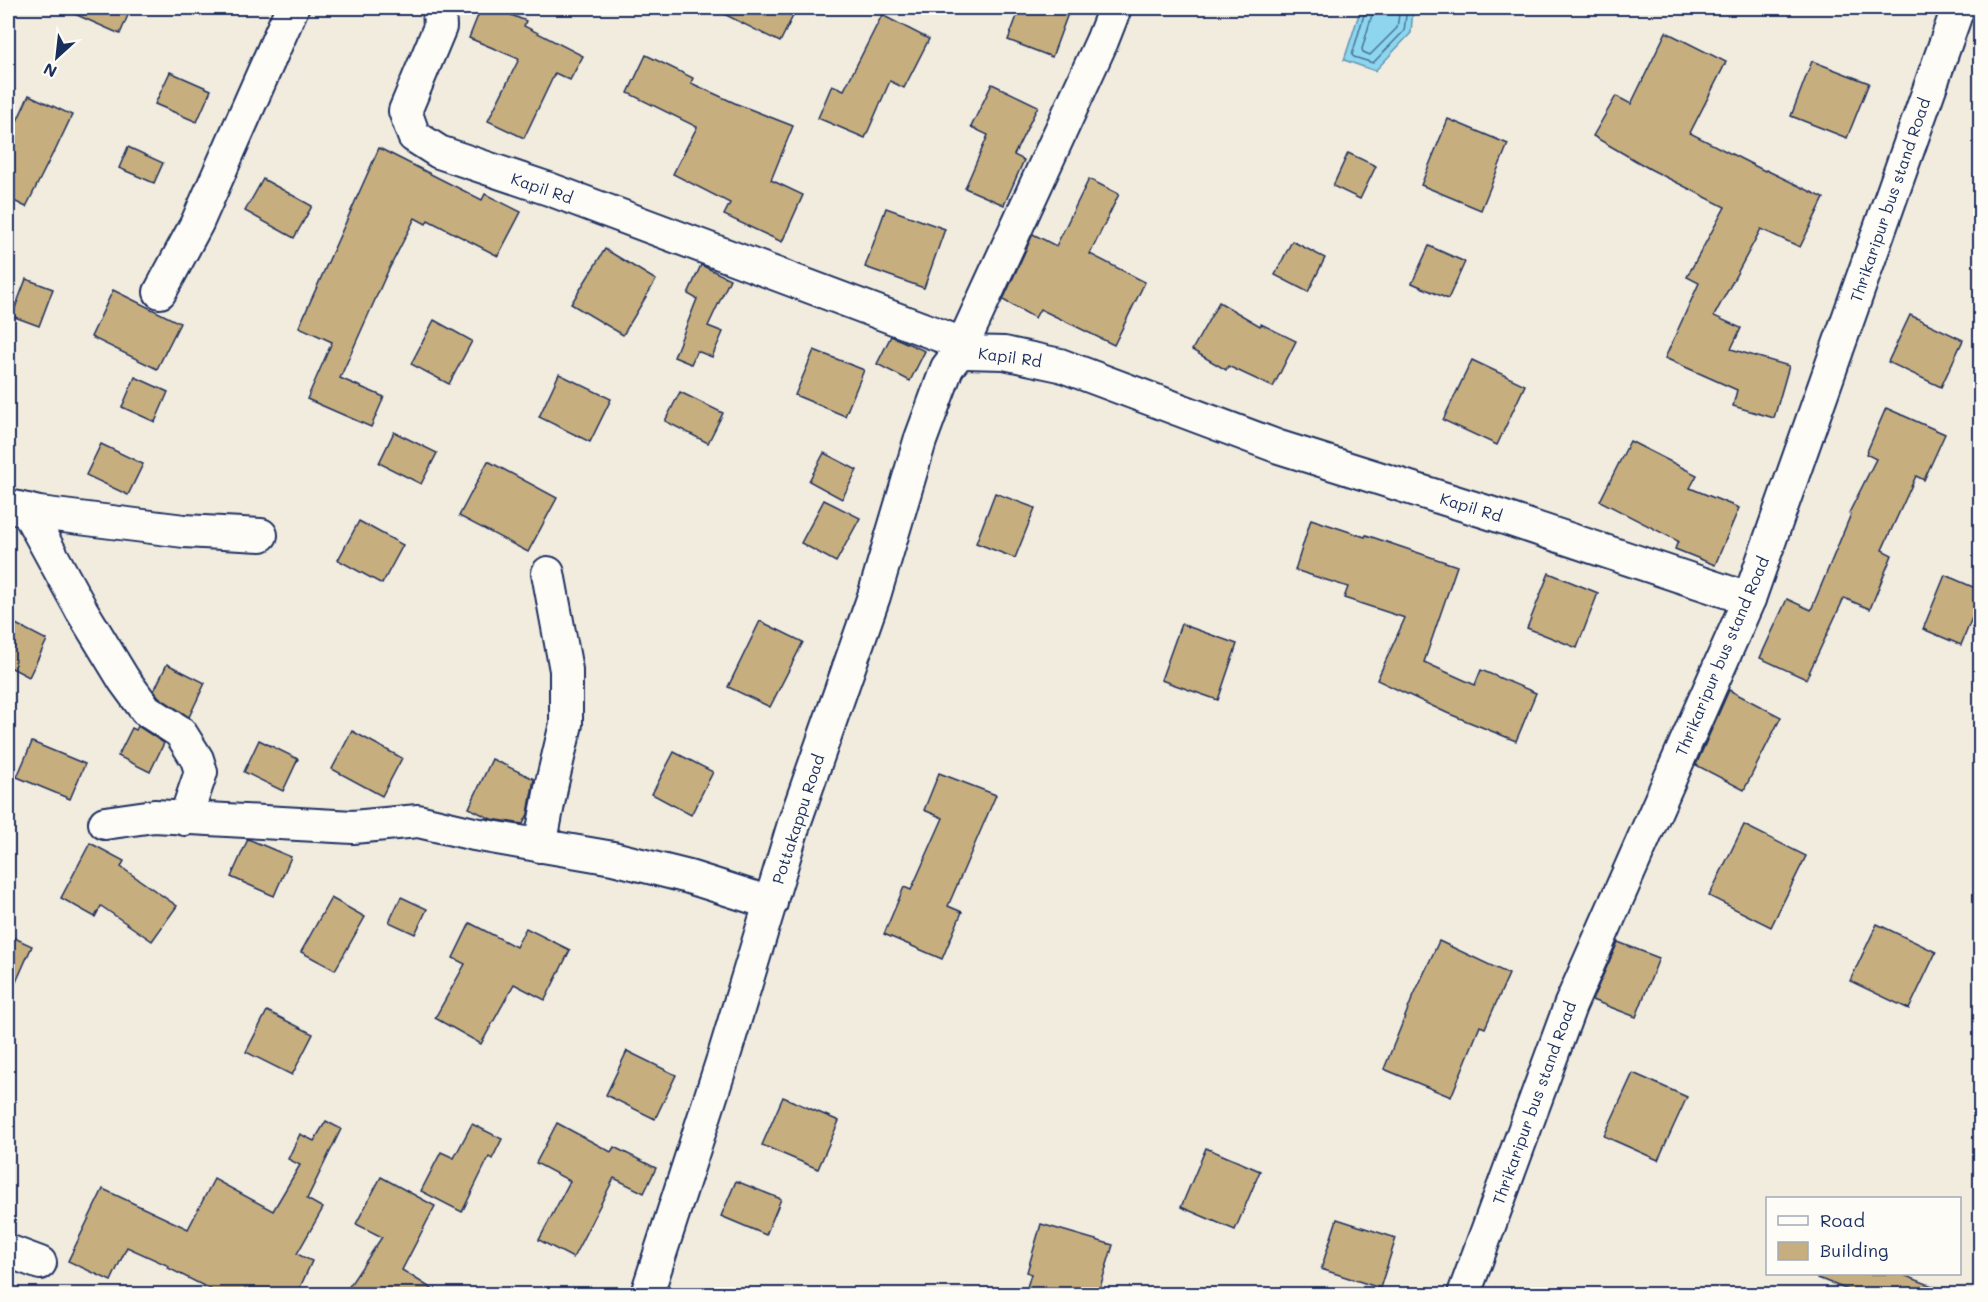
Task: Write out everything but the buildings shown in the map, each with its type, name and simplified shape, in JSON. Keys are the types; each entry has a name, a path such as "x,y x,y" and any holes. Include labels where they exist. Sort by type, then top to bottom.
{"street":[{"path":"160,292 197,223 292,8"},
{"name":"Kapil Rd","path":"439,8 440,27 405,111 414,136 439,152 549,189 963,348 1004,353 1060,365 1279,447 1490,513 1749,599"},
{"name":"Pottakappu Road","path":"647,1294 723,1059 794,824 874,596 920,441 947,368 963,348 1115,8"},
{"name":"Thrikaripur bus stand Road","path":"1464,1294 1570,1006 1749,599 1958,8"},
{"path":"17,508 184,531 261,535"},
{"path":"17,508 124,680 146,710 180,732 197,759 201,772 185,819"},
{"path":"540,846 566,724 566,670 548,573"},
{"path":"105,824 154,816 352,827 418,821 540,846 613,858 689,877 771,903"},
{"path":"8,1251 40,1263"}],"water":[{"path":"1361,8 1413,8 1411,33 1375,71 1344,60"}]}
